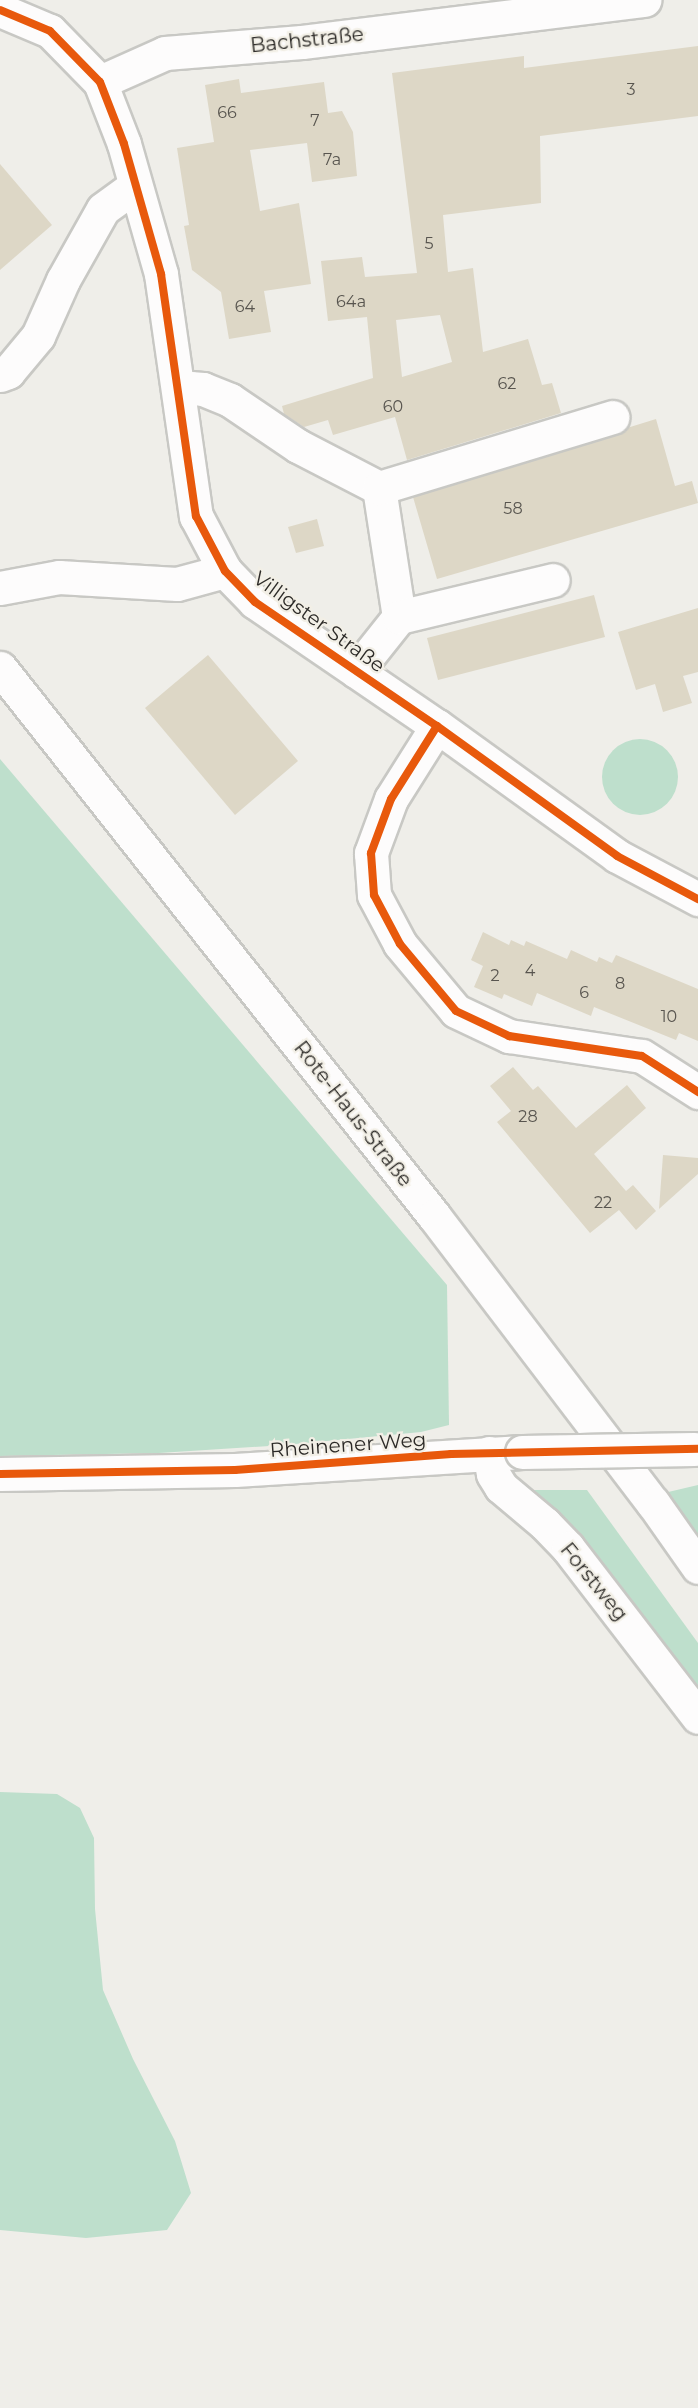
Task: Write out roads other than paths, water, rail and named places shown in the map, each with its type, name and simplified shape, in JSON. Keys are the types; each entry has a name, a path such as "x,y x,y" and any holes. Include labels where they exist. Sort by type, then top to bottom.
{"street":[{"name":"Bachstraße","path":"100,82 165,53 302,42 644,0"},
{"path":"0,10 50,31 100,82"},
{"name":"Villigster Straße","path":"100,82 124,144 161,274 196,516 225,571 255,602 437,726 617,856 698,899"},
{"path":"0,375 8,372 38,336 63,280 103,209 135,186"},
{"path":"179,392 190,388 203,390 230,400 298,446 379,488 612,417"},
{"path":"379,488 399,617"},
{"path":"0,588 59,577 177,584 225,571"},
{"path":"356,671 399,617 553,580"},
{"name":"Rote-Haus-Straße","path":"0,668 434,1216 653,1503 698,1568"},
{"path":"437,726 391,799 371,853 374,895 400,945 456,1011 509,1036 642,1056 698,1092"},
{"name":"Rheinener Weg","path":"0,1474 235,1470 489,1453 696,1449"},
{"name":"Forstweg","path":"489,1453 493,1474 501,1487 546,1524 567,1548 698,1718"}]}
